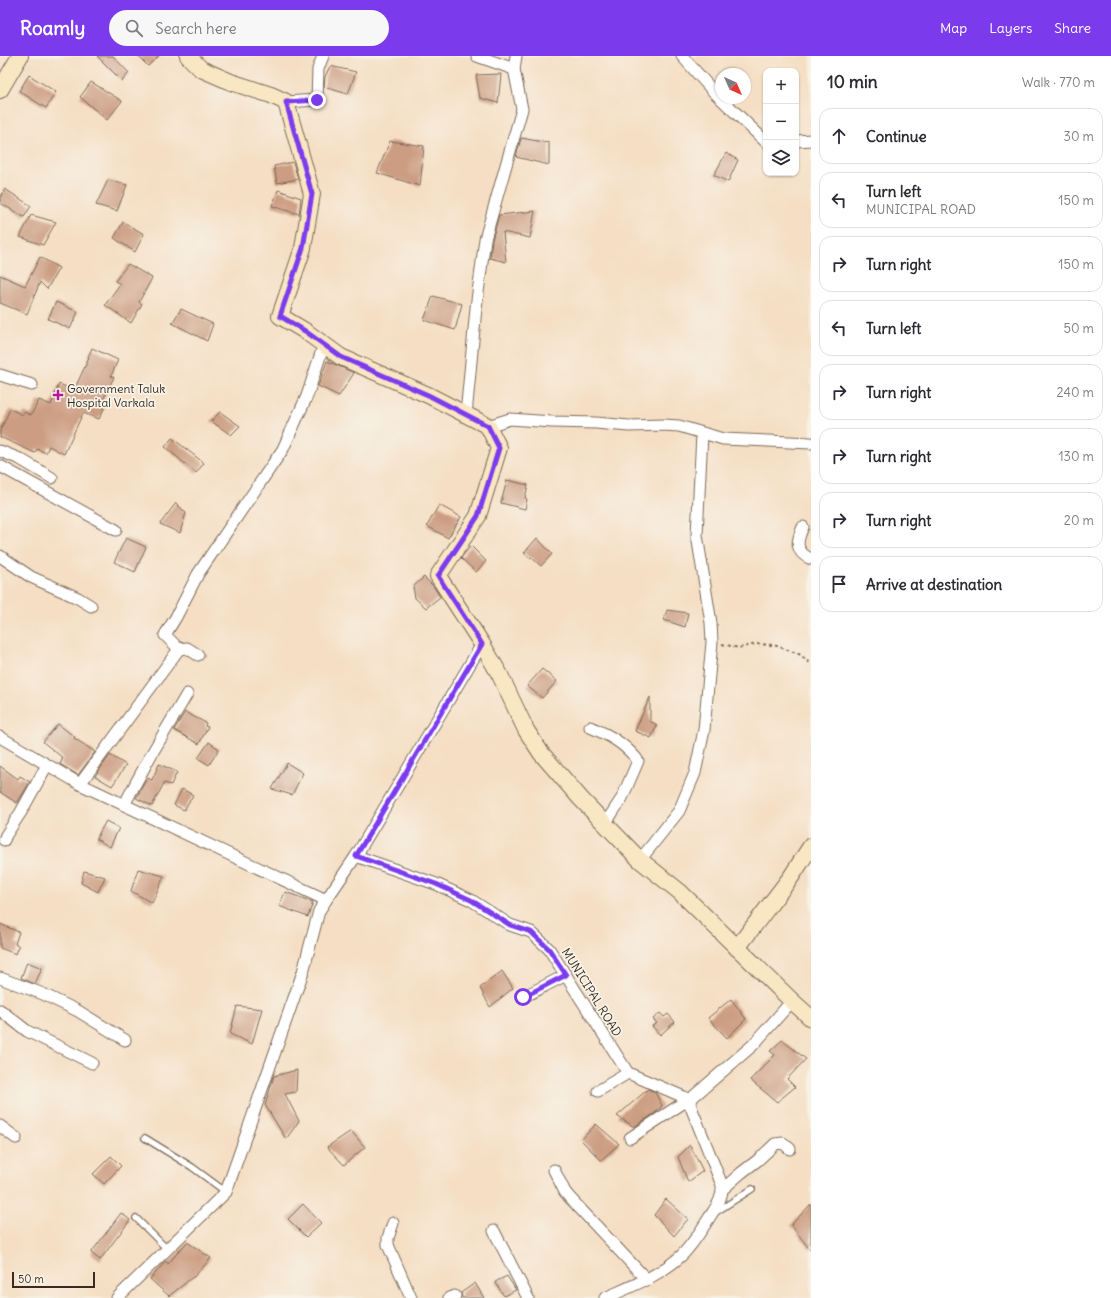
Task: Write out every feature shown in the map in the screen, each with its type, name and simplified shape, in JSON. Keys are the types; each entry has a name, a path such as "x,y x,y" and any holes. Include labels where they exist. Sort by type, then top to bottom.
{"main road":[{"path":"0,90 20,56"},
{"path":"188,56 201,69 231,82 271,95 286,102 312,194 303,248 280,316 305,331 341,357 428,395 488,426 499,448 478,516 438,576 500,675 533,742 566,782 640,860 680,892 811,1018"},
{"path":"737,948 791,877 811,846"}],"street":[{"path":"286,102 317,100 318,69 323,56"},
{"path":"477,56 514,69"},
{"path":"466,415 476,308 485,239 522,109 514,69 516,56"},
{"path":"682,56 713,91 764,140"},
{"path":"799,141 811,140"},
{"path":"179,649 165,635 198,574 283,449 307,396 324,344"},
{"path":"0,375 32,385"},
{"path":"488,426 510,419 629,426 664,425 679,426 702,434 730,440 811,443"},
{"path":"640,860 679,811 695,773 704,730 712,642 711,623 697,535 702,434"},
{"path":"0,451 38,468 52,478"},
{"path":"0,466 116,530"},
{"path":"803,527 798,541 799,551 803,556 811,559"},
{"path":"0,556 31,578 71,595 91,606"},
{"path":"117,1298 226,1192 303,972 319,911 356,856 482,644"},
{"path":"80,784 179,649 187,648 198,655"},
{"path":"124,805 151,754 187,694"},
{"path":"590,727 621,742 638,761 622,798 605,824"},
{"path":"0,737 80,784 326,900"},
{"path":"4,840 47,765"},
{"name":"MUNICIPAL ROAD","path":"356,856 436,884 471,900 510,925 531,932 549,949 628,1073"},
{"path":"523,997 566,975"},
{"path":"0,978 43,994 78,1011 125,1040"},
{"path":"630,1138 683,1103 691,1100 753,1045 792,1001"},
{"path":"0,1010 27,1031 92,1063"},
{"path":"598,1091 628,1073 691,1100"},
{"path":"605,1298 647,1280 682,1255 699,1235 722,1199 722,1189 711,1156 691,1107 691,1100"},
{"path":"0,1126 16,1138"},
{"path":"722,1189 775,1144 783,1143 790,1150"},
{"path":"554,1170 565,1192 570,1198 647,1280"},
{"path":"393,1223 388,1238 388,1245 411,1298"},
{"path":"494,1231 528,1298"}],"lane":[{"path":"145,1138 192,1167 226,1192"},
{"path":"712,1214 752,1189"},
{"path":"136,1218 167,1249"}],"path":[{"path":"712,642 739,648 756,644 774,645 799,654 811,664"}],"building":[{"path":"97,56 113,56 129,73 122,81"},
{"path":"138,56 159,56 148,66"},
{"path":"330,66 356,72 348,94 324,87 325,77"},
{"path":"501,74 498,103 480,98 476,75"},
{"path":"29,75 56,92 46,108 19,91"},
{"path":"91,82 122,101 107,120 80,97"},
{"path":"521,138 549,143 549,165 516,157"},
{"path":"390,141 424,146 420,186 377,173"},
{"path":"726,153 738,160 728,182 714,175"},
{"path":"293,162 298,179 277,183 274,166"},
{"path":"108,180 127,185 117,211 96,205"},
{"path":"5,189 31,206 24,217 0,203 0,198"},
{"path":"278,190 301,198 299,214 272,206"},
{"path":"535,211 530,238 503,232 506,262 490,258 492,240 499,215"},
{"path":"31,215 56,222 43,245 20,237"},
{"path":"123,222 144,234 135,252 114,238"},
{"path":"40,257 59,268 47,289 40,282 27,314 0,303 0,275 25,286"},
{"path":"128,264 152,278 139,302 142,304 131,323 105,305 120,284 115,281"},
{"path":"433,296 462,304 455,330 424,320"},
{"path":"56,302 78,312 70,329 48,319"},
{"path":"181,309 213,324 207,341 172,323"},
{"path":"92,348 118,360 111,376 114,377 103,400 107,402 99,419 83,413 64,454 49,446 46,453 37,449 35,453 0,437 0,431 10,409 23,415 24,412 31,415 39,400 51,405 59,384 74,390"},
{"path":"327,361 354,373 339,396 318,386"},
{"path":"220,412 240,426 231,435 211,421"},
{"path":"172,438 204,463 196,473 165,447"},
{"path":"507,480 528,485 525,498 527,499 525,509 501,503"},
{"path":"176,503 186,513 180,533 160,524"},
{"path":"439,505 461,517 448,538 427,526"},
{"path":"126,538 146,547 135,572 114,562"},
{"path":"537,538 552,554 541,566 524,553"},
{"path":"471,546 486,561 476,572 461,558"},
{"path":"424,577 434,587 440,597 426,608 415,598 413,587"},
{"path":"667,610 688,613 685,627 664,620"},
{"path":"542,669 557,681 542,698 527,686"},
{"path":"650,697 650,721 657,725 651,738 635,731"},
{"path":"185,712 206,723 205,726 208,727 199,744 174,730"},
{"path":"58,724 75,737 74,738 95,752 78,775 60,764 63,758 43,742"},
{"path":"209,742 219,749 209,765 198,758"},
{"path":"110,755 126,765 112,786 95,776"},
{"path":"287,763 303,773 292,795 272,789"},
{"path":"159,764 177,772 171,785 164,783 152,806 136,798 147,778 152,780"},
{"path":"0,766 18,779 20,776 30,782 17,803 0,792"},
{"path":"182,789 193,795 184,810 174,805"},
{"path":"106,821 119,828 110,847 96,839"},
{"path":"138,869 164,876 152,903 131,891"},
{"path":"84,871 105,877 98,892 81,883"},
{"path":"285,892 313,902 308,917 279,906"},
{"path":"0,924 19,932 15,944 19,946 16,954 0,948"},
{"path":"27,962 42,968 35,984 21,978"},
{"path":"502,971 513,988 490,1007 480,988"},
{"path":"731,999 746,1019 727,1038 708,1018"},
{"path":"237,1006 262,1009 252,1044 230,1034"},
{"path":"660,1013 664,1017 668,1014 675,1022 660,1035 652,1026 657,1023 653,1019"},
{"path":"782,1040 806,1059 787,1079 795,1087 777,1102 750,1080 775,1055 770,1051"},
{"path":"297,1070 296,1092 285,1094 299,1121 286,1139 265,1105 274,1076"},
{"path":"648,1089 655,1092 662,1106 655,1113 634,1127 617,1116"},
{"path":"596,1124 619,1144 601,1160 581,1140"},
{"path":"351,1131 365,1147 344,1165 327,1147"},
{"path":"690,1145 703,1171 688,1182 678,1157"},
{"path":"111,1156 121,1166 104,1184 93,1174"},
{"path":"666,1199 688,1219 674,1236 654,1215"},
{"path":"303,1204 321,1223 306,1237 288,1219"},
{"path":"811,1204 811,1251 791,1225"},
{"path":"121,1213 130,1220 100,1260 91,1253"},
{"path":"187,1242 211,1258 194,1277 169,1296 150,1279 166,1261 168,1264"},
{"path":"507,1276 516,1290 504,1296 495,1282"},
{"path":"475,1283 484,1298 462,1298 461,1293"}],"place":[{"name":"Government Taluk Hospital Varkala","path":"58,395"}],"route":[{"path":"317,100 286,102 312,194 303,248 280,316 305,331 341,357 428,395 488,426 499,448 478,516 438,576 482,644 356,856 436,884 471,900 510,925 531,932 549,949 566,975 523,997"}]}
